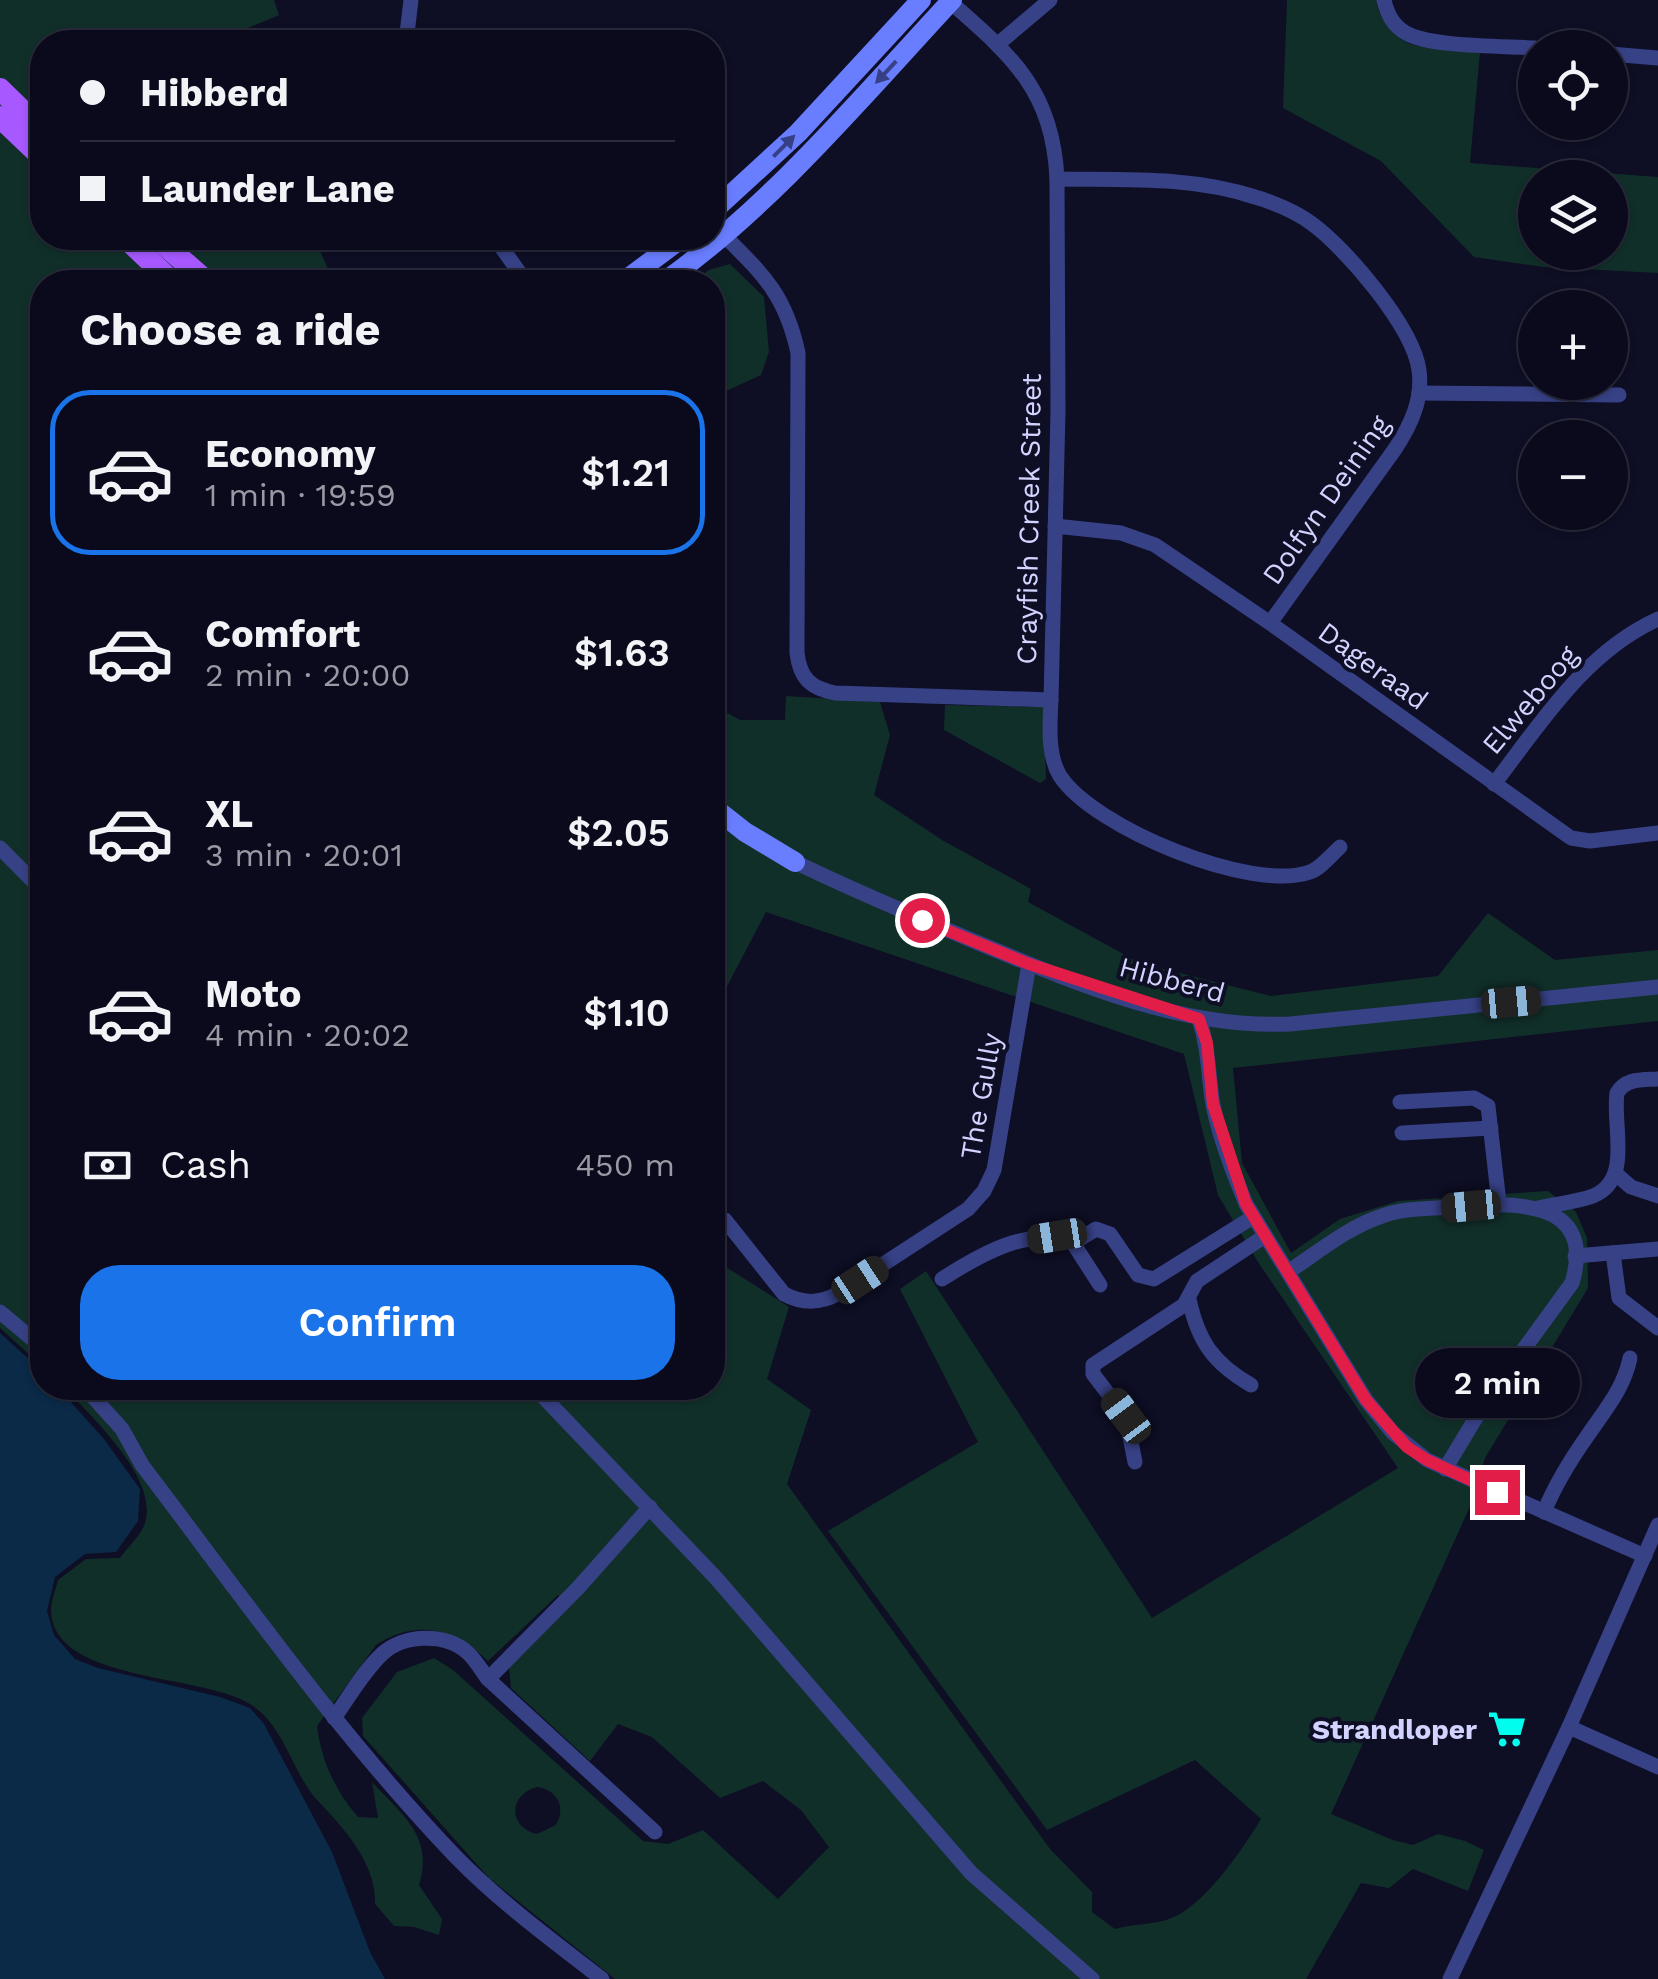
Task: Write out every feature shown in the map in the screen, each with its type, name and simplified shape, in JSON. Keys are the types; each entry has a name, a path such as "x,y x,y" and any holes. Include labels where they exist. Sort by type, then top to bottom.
{"main road":[{"path":"0,89 30,118"},
{"path":"0,117 30,146"},
{"path":"139,250 159,270"},
{"path":"171,250 193,270"}],"street":[{"path":"407,30 410,0"},
{"path":"725,200 798,132 920,0"},
{"path":"998,44 1050,0"},
{"path":"1384,0 1386,10 1400,29 1420,40 1518,47"},
{"path":"725,223 826,136 950,1"},
{"name":"Crayfish Creek Street","path":"725,236 776,291 791,322 798,353 797,652 806,682 835,693 1052,700 1057,178 1054,140 1042,104 1024,72 950,1"},
{"path":"1628,56 1658,58"},
{"path":"1057,178 1200,183 1258,198 1309,221 1349,258 1406,332 1419,370 1419,393 1518,394"},
{"path":"638,270 666,250"},
{"path":"676,270 697,250"},
{"name":"Dolfyn Deining","path":"1270,623 1405,435 1419,393"},
{"name":"Dageraad","path":"1055,526 1121,533 1154,546 1270,623 1576,840 1658,833"},
{"name":"Elweboog","path":"1494,784 1600,654 1658,619"},
{"path":"1052,700 1051,742 1055,766 1062,779 1078,796 1160,847 1210,864 1284,874 1315,870 1340,848"},
{"name":"Hibberd","path":"725,816 794,862 850,890 1029,964 1199,1019 1229,1024 1290,1024 1658,987"},
{"path":"0,848 30,878"},
{"name":"The Gully","path":"725,1220 776,1286 794,1300 817,1302 829,1299 968,1209 984,1192 994,1170 1029,964"},
{"path":"1199,1019 1207,1043 1217,1121 1233,1172 1253,1217 1370,1406 1407,1447 1444,1469 1645,1556"},
{"path":"1288,1272 1385,1214 1499,1204 1538,1208 1596,1195 1616,1174 1617,1093 1631,1081 1658,1079"},
{"path":"1400,1102 1474,1098 1488,1106 1499,1204"},
{"path":"1402,1134 1490,1128"},
{"path":"1616,1174 1632,1186 1658,1196"},
{"path":"1444,1469 1486,1401 1564,1296 1576,1270 1573,1242 1560,1221 1538,1208"},
{"path":"1073,1243 1096,1229 1104,1230 1138,1275 1154,1279 1253,1217"},
{"path":"942,1279 1000,1246 1057,1236 1073,1243 1100,1284"},
{"path":"1136,1462 1126,1416 1093,1374 1093,1364 1189,1299 1196,1281 1265,1236"},
{"path":"1575,1256 1658,1249"},
{"path":"1613,1253 1619,1298 1658,1328"},
{"path":"1189,1299 1200,1339 1237,1377 1251,1385"},
{"path":"0,1312 30,1337"},
{"path":"1544,1512 1623,1382 1630,1358"},
{"path":"96,1400 122,1429 142,1465 334,1718 456,1857 526,1922 602,1979"},
{"path":"547,1400 650,1507 808,1682 971,1873 1092,1979"},
{"path":"488,1678 578,1588 650,1507"},
{"path":"1450,1979 1569,1728 1658,1526"},
{"path":"334,1718 381,1655 407,1641 438,1639 453,1644 467,1652 488,1678 655,1832"},
{"path":"1569,1728 1658,1767"}],"green space":[{"path":"0,0 274,0 279,15 243,30 30,30 30,250 319,250 329,270 30,270 30,1355 0,1328"},
{"path":"1287,0 1377,0 1387,25 1408,43 1480,52 1470,163 1518,167 1518,263 1474,257 1381,161 1283,108"},
{"path":"1628,175 1658,177 1658,273 1601,270 1628,270"},
{"path":"730,264 764,297 769,352 761,375 725,392 725,270 709,270"},
{"path":"786,696 880,702 890,735 874,795 942,840 1031,889 1028,902 1140,963 1271,996 1438,976 1488,913 1555,960 1658,950 1658,1021 1233,1068 1242,1163 1291,1253 1340,1219 1398,1201 1548,1191 1576,1212 1587,1238 1588,1288 1485,1458 1472,1502 1331,1814 1413,1845 1438,1834 1484,1850 1468,1891 1413,1869 1389,1888 1361,1883 1306,1979 615,1979 489,1878 363,1736 362,1718 397,1672 434,1658 453,1670 643,1841 668,1844 703,1830 778,1899 829,1847 801,1810 763,1781 720,1798 652,1737 618,1724 590,1761 511,1688 509,1668 570,1606 558,1595 488,1661 462,1641 435,1631 406,1632 376,1645 317,1726 331,1775 358,1817 378,1818 372,1782 419,1840 423,1868 419,1885 442,1919 439,1935 394,1926 375,1904 370,1875 356,1847 308,1789 264,1715 231,1695 103,1664 77,1652 58,1634 51,1610 58,1580 86,1559 120,1558 142,1530 147,1508 134,1470 76,1400 725,1400 726,1267 789,1307 767,1379 811,1410 787,1484 1050,1849 1092,1892 1092,1912 1115,1929 1162,1921 1191,1906 1231,1863 1261,1819 1195,1760 1047,1830 828,1531 978,1442 900,1289 926,1271 1152,1618 1398,1468 1258,1262 1218,1195 1184,1054 766,912 725,990 725,712 740,720 785,720","holes":["537,1787 550,1792 560,1806 556,1825 537,1834 527,1830 515,1811 521,1797"]},
{"path":"945,705 1043,707 1046,779 1040,783 944,730"}],"water":[{"path":"0,1333 30,1360 30,1400 69,1400 104,1439 140,1489 138,1521 116,1552 85,1554 55,1577 47,1611 54,1635 75,1659 98,1668 220,1697 250,1708 264,1724 332,1852 370,1952 385,1979 0,1979"}],"place":[{"name":"Strandloper","path":"1507,1729"}],"route":[{"path":"922,920 1029,964 1199,1019 1207,1043 1213,1104 1246,1204 1366,1400 1407,1447 1497,1492"}]}
